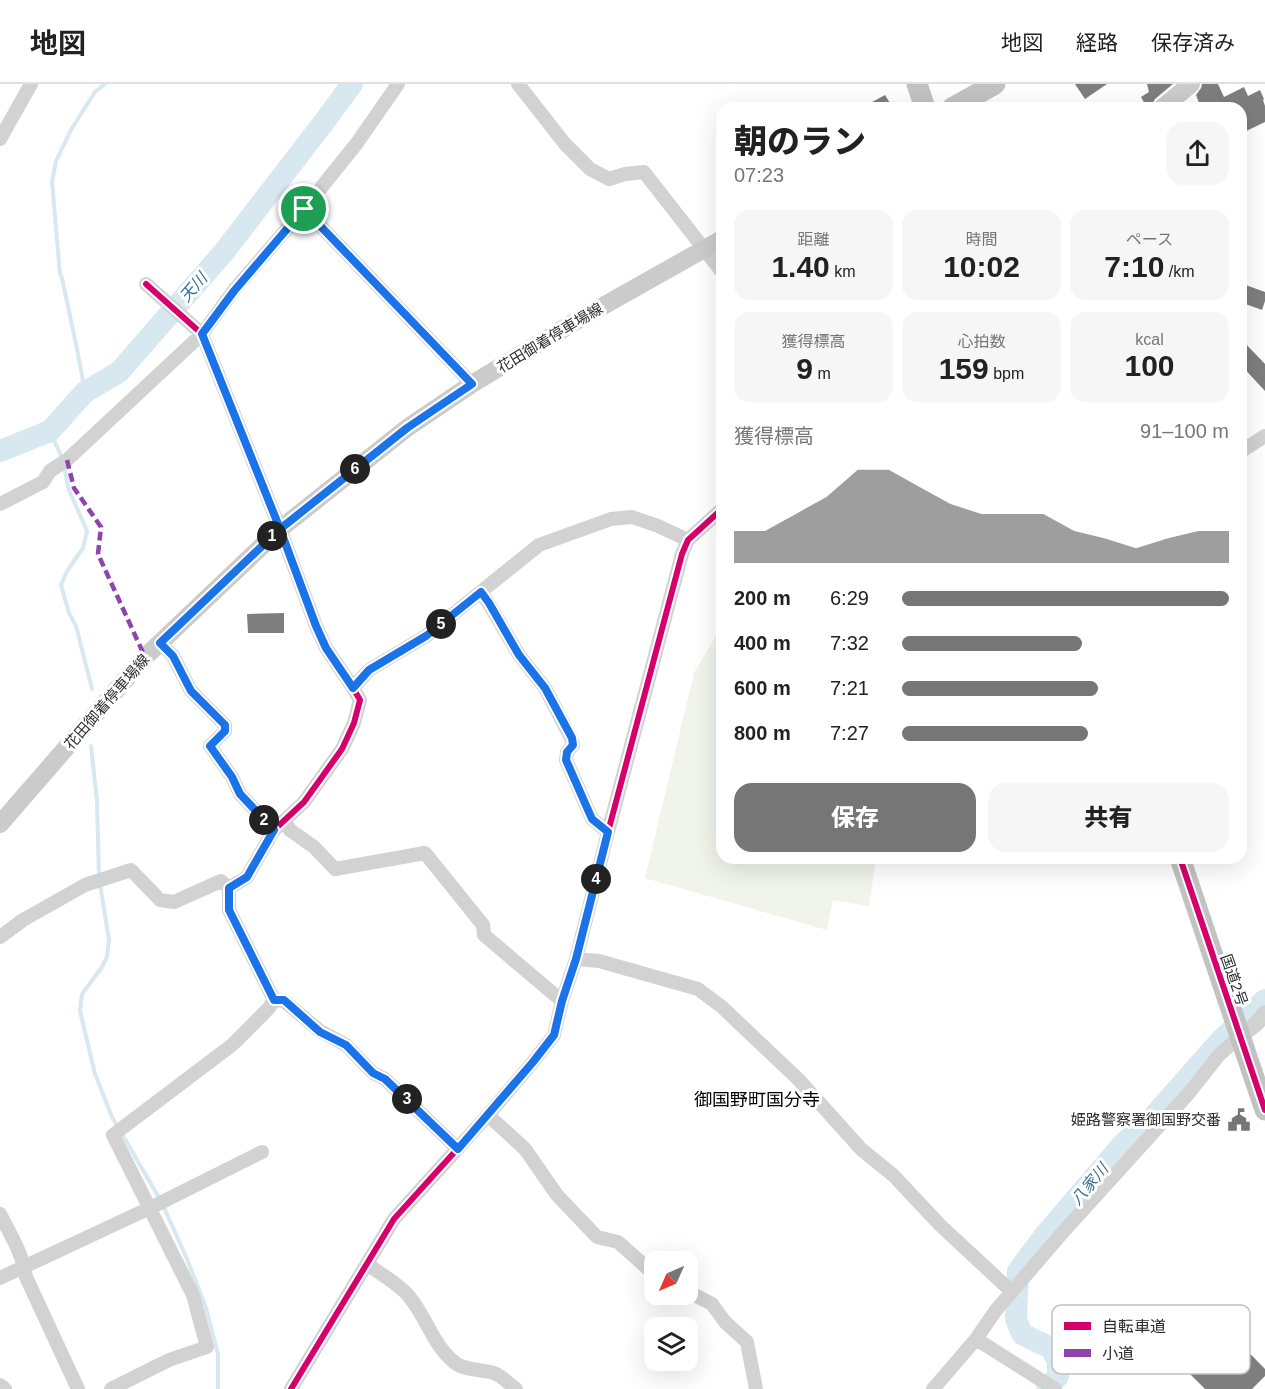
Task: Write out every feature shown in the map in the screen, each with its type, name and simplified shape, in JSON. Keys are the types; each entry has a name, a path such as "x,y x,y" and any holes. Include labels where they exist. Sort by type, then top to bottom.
{"highway":[{"path":"917,84 923,102"},
{"path":"963,102 995,84"},
{"name":"国道2号","path":"1182,864 1265,1110"}],"main road":[{"path":"1169,102 1191,84"},
{"name":"花田御着停車場線","path":"0,824 145,657 280,529 407,428 472,384 571,324 716,242"}],"street":[{"path":"0,139 31,84"},
{"path":"0,504 44,482 50,471 67,460 202,334 234,291 357,143 398,84"},
{"path":"518,84 565,144 590,169 609,179 644,172 716,264"},
{"path":"304,209 472,384"},
{"path":"146,284 202,334 316,626 326,648 360,700 354,723 342,749 304,802 279,826 247,877 229,888"},
{"path":"1247,448 1265,436"},
{"path":"291,1389 394,1219 488,1115 554,1035 673,588 688,540 716,514"},
{"path":"353,688 369,670 426,636 539,545 611,519 632,517 658,525 688,540"},
{"path":"481,592 519,655 545,688 572,738 573,745 567,752 566,760 592,819 608,832"},
{"path":"160,643 173,656 191,691 225,725 225,731 210,746 232,777 240,794 279,826 290,830 314,848 335,869 425,853 483,925 484,935 562,1001"},
{"path":"0,937 23,920 85,885 131,870 160,900 174,902 221,881 229,888 229,910 274,1000"},
{"path":"576,959 599,961 698,989 722,1007 799,1080 861,1149 894,1176 940,1225 1012,1292"},
{"path":"274,1000 284,1000 320,1032 346,1045 373,1073 385,1079 458,1149"},
{"path":"111,1389 169,1360 207,1347 192,1295 113,1135 232,1045 269,1008 274,1000"},
{"path":"933,1389 976,1339 996,1310 1189,1093 1219,1055 1256,1024 1265,1013"},
{"path":"488,1115 525,1149 557,1195 597,1237 618,1242 644,1265"},
{"path":"0,1278 150,1208 262,1152"},
{"path":"0,1214 19,1250 26,1277 78,1389"},
{"path":"367,1264 406,1293 417,1307 439,1346 456,1364 497,1374 516,1389"},
{"path":"698,1297 712,1305 725,1322 747,1342 756,1389"},
{"path":"976,1339 1054,1389"},
{"path":"0,1385 5,1389"}],"shaded area":[{"path":"716,636 716,864 875,864 869,906 833,900 827,930 645,878 694,673"}],"building":[{"path":"1075,84 1107,84 1085,99"},
{"path":"1147,84 1173,84 1153,102 1144,102 1141,97 1149,92"},
{"path":"1202,84 1218,84 1224,97 1244,87 1248,96 1260,90 1264,99 1265,122 1247,131 1247,102 1199,102 1196,95"},
{"path":"885,95 889,102 872,102"},
{"path":"1247,286 1265,292 1262,310 1247,305"},
{"path":"1247,345 1265,364 1265,391 1247,372"},
{"path":"284,613 284,633 248,633 247,614"},
{"path":"1250,1354 1265,1369 1265,1376 1252,1389 1205,1389 1190,1374 1250,1374"}],"waterway":[{"path":"85,392 60,274 52,182 56,161 72,128 95,92 105,84"},
{"name":"天川","path":"0,451 50,431 85,392 119,372 224,252 352,84"},
{"path":"50,431 62,458"},
{"path":"64,466 69,490 87,531 83,548 67,571 61,585 69,613 76,626 92,689"},
{"path":"91,746 97,801 99,877"},
{"path":"100,884 109,940 107,957 82,994 80,1011 95,1074 112,1117 161,1201 206,1308 218,1354 218,1389"},
{"name":"八家川","path":"1052,1350 1022,1334 1016,1319 1018,1271 1045,1235 1123,1144 1152,1118 1221,1040 1265,1000"},
{"name":"八家川","path":"1047,1389 1058,1374"}],"marked path":[{"path":"67,460 74,488 101,527 98,554 145,657"}],"cycle path":[{"path":"146,284 202,334 316,626 326,648 360,700 354,723 342,749 304,802 274,830 247,877 229,888"},
{"path":"291,1389 394,1219 488,1115 554,1035 682,554 688,540 716,514"},
{"path":"1182,864 1265,1110"}],"place":[{"name":"姫路警察署御国野交番","path":"1239,1120"}],"district":[{"name":"御国野町国分寺","path":"757,1100"}],"route":[{"path":"304,209 234,291 202,334 280,529 160,643 173,656 191,691 225,725 225,731 210,746 232,777 240,794 274,830 247,877 229,888 229,910 274,1000 284,1000 320,1032 346,1045 373,1073 385,1079 458,1149 554,1035 608,832 592,819 566,760 567,752 573,745 572,738 545,688 519,655 481,592 426,636 369,670 353,688 326,648 280,529 407,428 472,384 304,209"}]}
